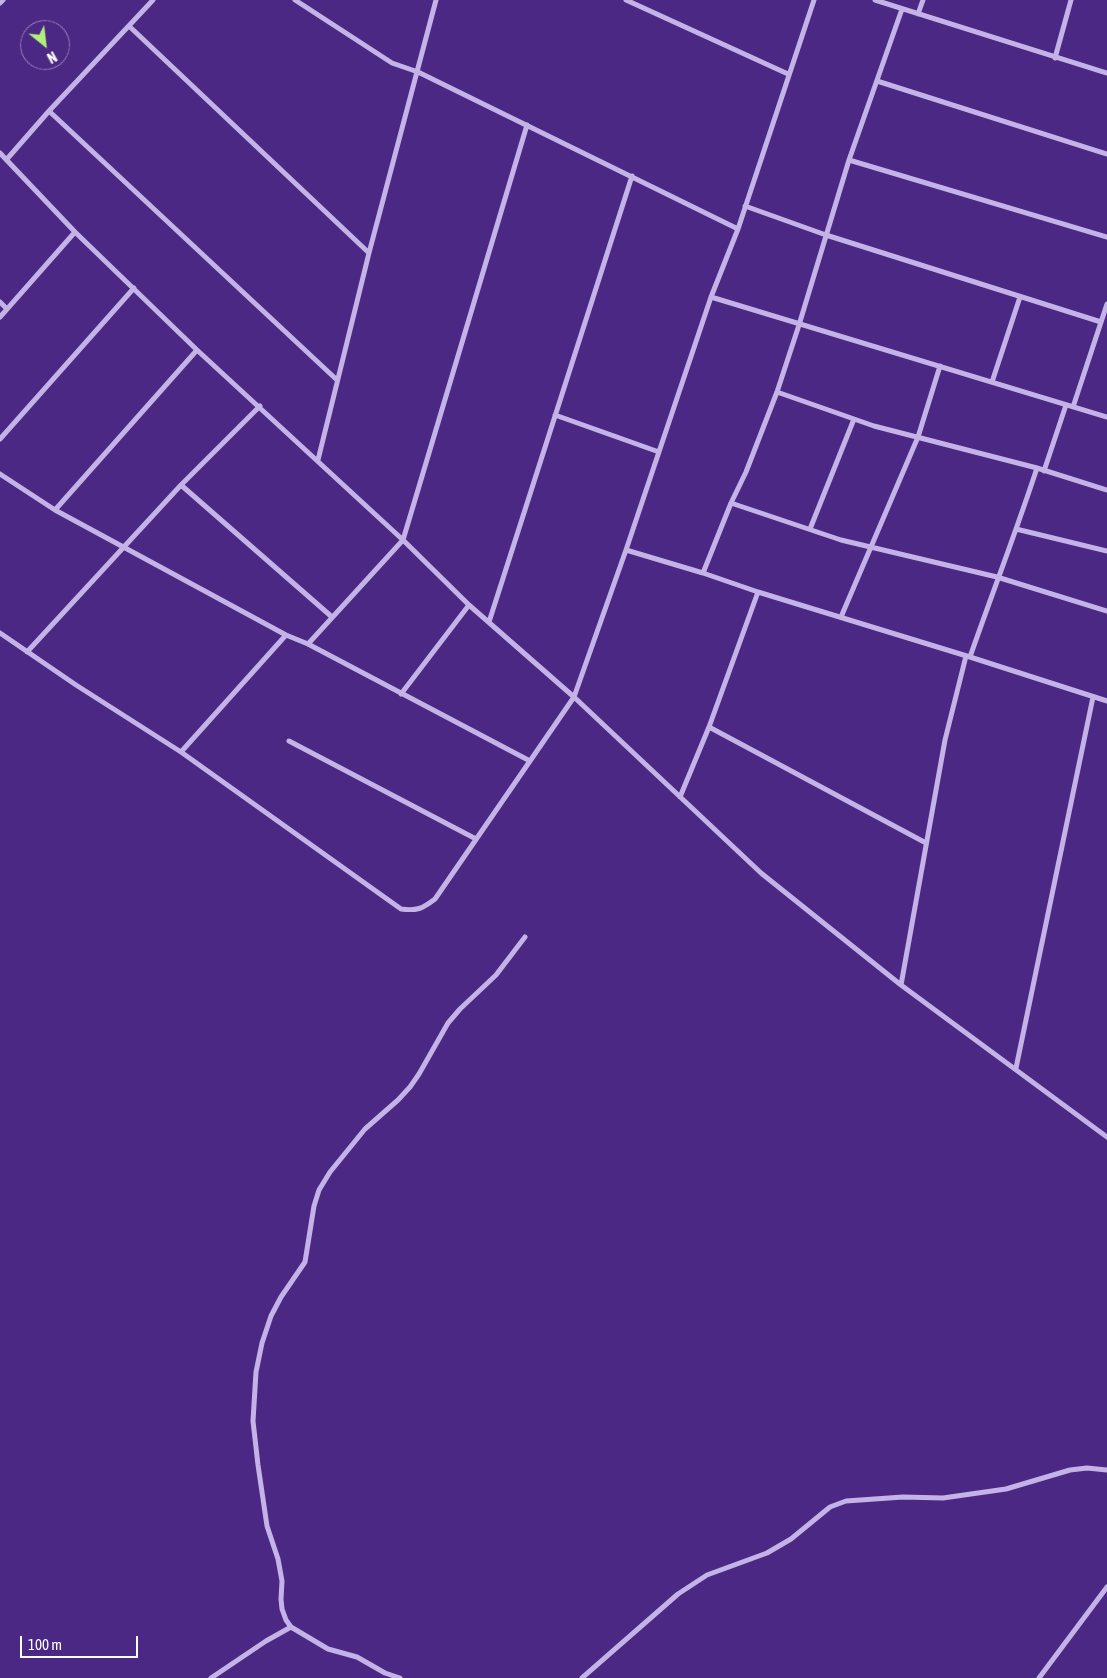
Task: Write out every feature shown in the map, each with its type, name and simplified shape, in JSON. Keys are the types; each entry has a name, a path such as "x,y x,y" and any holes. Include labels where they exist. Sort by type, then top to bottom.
{"street":[{"path":"0,3 3,0"},
{"path":"6,159 153,0"},
{"path":"295,0 392,63 418,72 738,228"},
{"path":"318,460 369,253 436,0"},
{"path":"626,0 788,74"},
{"path":"0,633 181,752 401,909 413,911 424,908 435,899 574,697 711,298 738,228 814,0"},
{"path":"875,0 1107,73"},
{"path":"918,14 923,0"},
{"path":"1055,58 1071,0"},
{"path":"703,572 731,503 746,472 777,392 849,160 902,9"},
{"path":"129,26 369,253"},
{"path":"877,81 1107,154"},
{"path":"49,111 337,380"},
{"path":"308,644 403,540 527,125"},
{"path":"0,153 75,232 197,350 318,460 469,605 574,697 761,873 901,985 1107,1137"},
{"path":"849,160 1107,237"},
{"path":"489,622 632,176"},
{"path":"745,206 826,235 1101,322"},
{"path":"0,317 75,232"},
{"path":"0,439 134,288"},
{"path":"992,382 1020,297"},
{"path":"711,298 1107,417"},
{"path":"0,302 7,309"},
{"path":"1073,407 1107,304"},
{"path":"55,510 197,350"},
{"path":"841,617 918,437 940,366"},
{"path":"777,392 874,426 1036,468 1107,490"},
{"path":"1044,471 1066,405"},
{"path":"27,652 181,485 260,406"},
{"path":"555,416 659,452"},
{"path":"810,529 854,419"},
{"path":"901,985 945,740 968,657 1016,529 1036,468"},
{"path":"0,474 55,510 286,635 308,644 530,761"},
{"path":"181,485 332,617"},
{"path":"731,503 841,540 997,577 1107,612"},
{"path":"1016,529 1107,552"},
{"path":"626,550 703,572 758,592 1107,701"},
{"path":"680,797 709,726 758,592"},
{"path":"401,694 469,605"},
{"path":"181,752 286,635"},
{"path":"1016,1068 1094,697"},
{"path":"709,726 926,843"},
{"path":"289,741 476,839"},
{"path":"400,1678 385,1673 357,1657 328,1649 291,1627 282,1609 282,1582 278,1559 267,1526 258,1465 254,1421 256,1372 262,1343 271,1316 281,1297 305,1262 314,1206 319,1190 330,1172 365,1129 398,1100 420,1074 448,1023 496,975 525,937"},
{"path":"582,1678 678,1594 707,1575 767,1553 791,1538 830,1507 846,1501 904,1497 943,1498 1006,1489 1070,1470 1087,1468 1107,1470"},
{"path":"1039,1678 1107,1588"},
{"path":"211,1678 266,1641 291,1627"}]}
